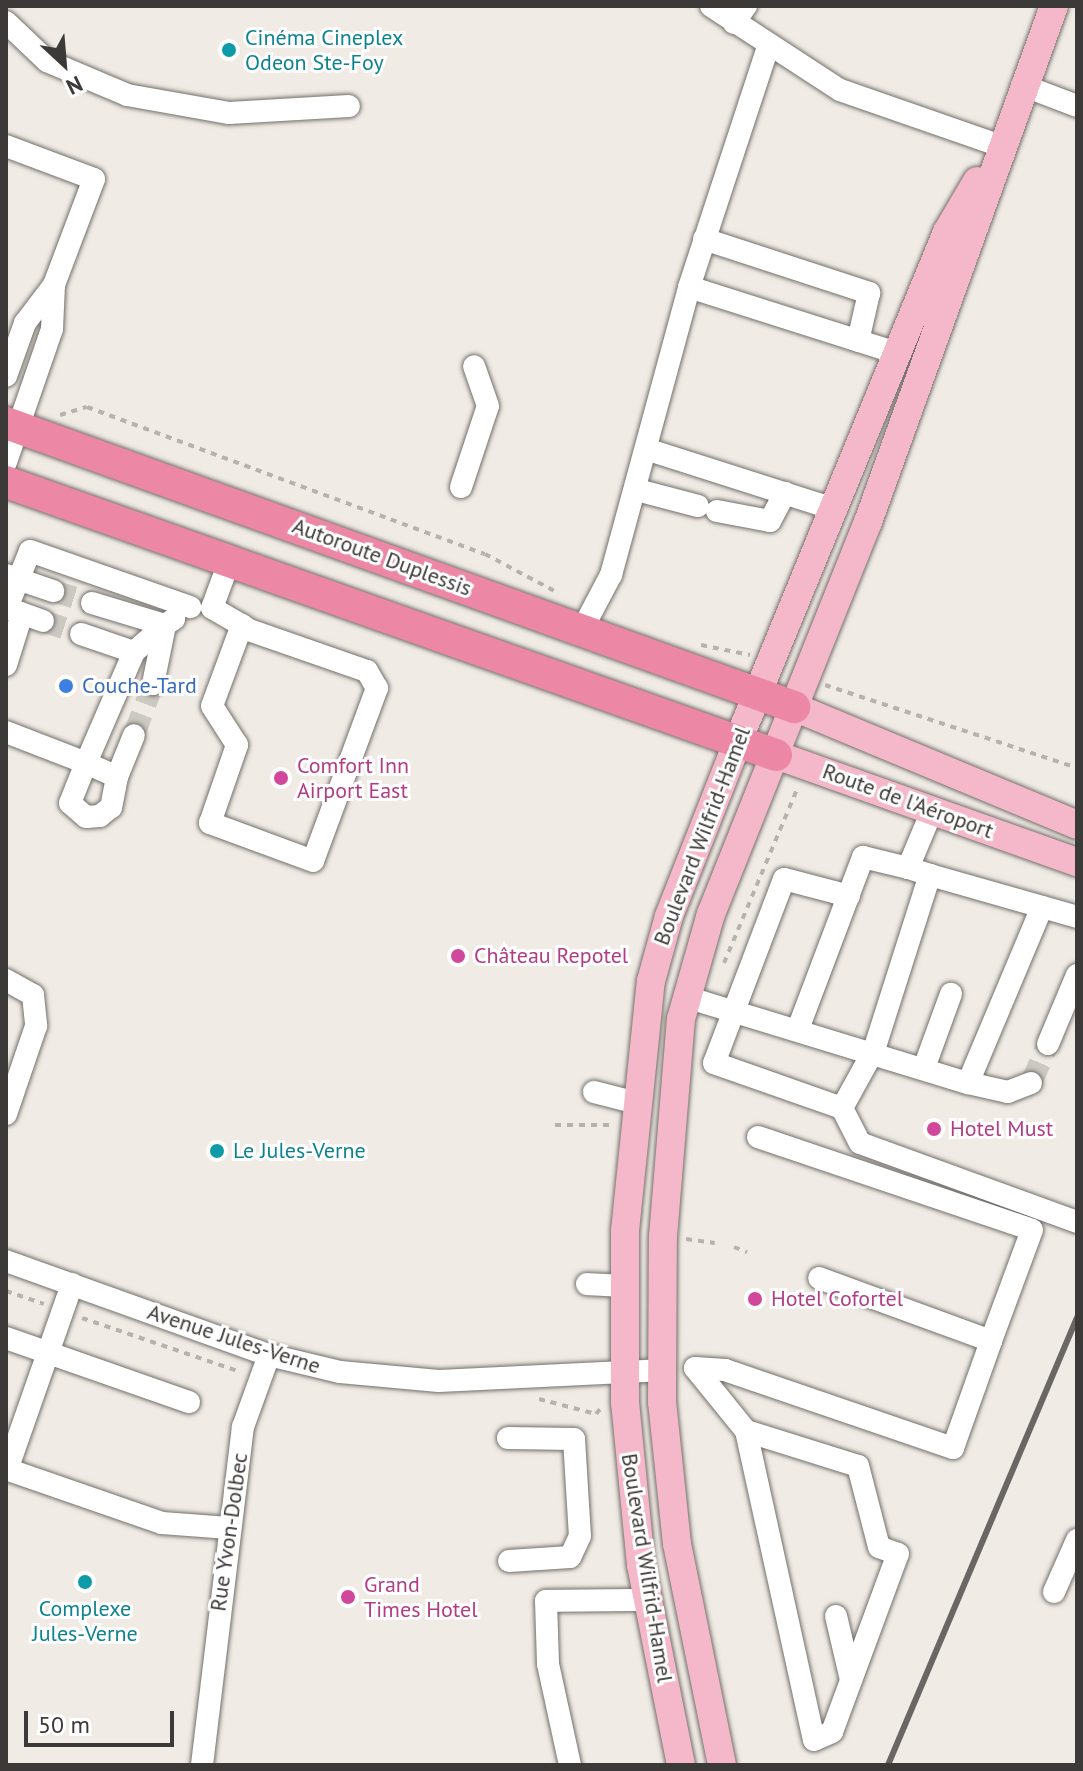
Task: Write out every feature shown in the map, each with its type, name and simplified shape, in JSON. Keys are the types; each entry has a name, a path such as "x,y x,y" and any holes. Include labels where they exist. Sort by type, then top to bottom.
{"highway":[{"name":"Autoroute Duplessis","path":"13,425 758,692"},
{"path":"6,482 738,741"},
{"name":"Route de l'Aéroport","path":"758,692 794,707"},
{"name":"Route de l'Aéroport","path":"738,741 776,755"}],"main road":[{"name":"Boulevard Wilfrid-Hamel","path":"722,1765 677,1544 660,1370 676,1066 686,997 964,267 998,145 1054,6"},
{"name":"Boulevard Wilfrid-Hamel","path":"681,1765 647,1600 624,1373 625,1231 636,1114 659,948 738,741 947,232 998,145"},
{"name":"Route de l'Aéroport","path":"794,707 1077,825"},
{"name":"Route de l'Aéroport","path":"776,755 1077,862"}],"street":[{"path":"711,6 740,15 768,47 870,105 998,145"},
{"path":"6,22 47,61 127,95 229,113 349,106"},
{"path":"583,628 611,575 649,450 648,422 704,239 768,47"},
{"path":"1022,85 1077,106"},
{"path":"6,146 94,179 54,285 25,323 6,376"},
{"path":"704,239 869,293 858,341"},
{"path":"6,462 13,425 52,329 54,285"},
{"path":"689,287 897,353"},
{"path":"461,487 488,406 474,366"},
{"path":"649,450 834,509"},
{"path":"637,490 760,523 776,517 785,493"},
{"path":"6,665 32,618 7,608 12,576 30,551 201,608 367,671 377,688 313,861 210,823 237,745 212,706 242,625"},
{"path":"134,735 117,777 111,807 86,817 70,803 134,652 165,625 201,608 229,562"},
{"path":"12,576 53,591"},
{"path":"92,603 165,625"},
{"path":"153,684 165,625"},
{"path":"81,634 134,652"},
{"path":"6,732 117,777"},
{"path":"908,868 932,811"},
{"path":"798,1029 863,857 1077,917"},
{"path":"842,1108 874,1050 930,875"},
{"path":"849,896 784,879 714,1063 842,1108 860,1143 1077,1222"},
{"path":"968,1083 1042,907"},
{"path":"1048,1044 1077,975"},
{"path":"6,980 33,995 36,1026 6,1114"},
{"path":"924,1068 951,994"},
{"path":"686,997 874,1050 968,1083 1008,1092 1031,1083"},
{"path":"594,1092 636,1114"},
{"path":"746,1431 858,1466 879,1547 898,1554 832,1732 814,1740 746,1431 695,1368 725,1370 953,1448 1032,1230 758,1137"},
{"name":"Avenue Jules-Verne","path":"6,1261 269,1355 416,1380 660,1370"},
{"path":"819,1278 991,1341"},
{"path":"72,1284 7,1470 162,1523 229,1528"},
{"path":"587,1284 623,1286"},
{"path":"6,1338 189,1402"},
{"name":"Rue Yvon-Dolbec","path":"202,1765 205,1714 243,1427 269,1355"},
{"path":"508,1438 574,1439 580,1536 570,1557 509,1561"},
{"path":"1054,1592 1077,1540"},
{"path":"570,1765 548,1664 546,1601 647,1600"},
{"path":"836,1616 851,1680"}],"path":[{"path":"48,410 63,416 77,405 101,412 485,554 569,599"},
{"path":"835,688 1077,768"},
{"path":"555,1125 636,1114"},
{"path":"676,1238 715,1243"},
{"path":"734,1247 747,1252"},
{"path":"6,1291 51,1307"},
{"path":"75,1316 238,1371"},
{"path":"522,1399 601,1409"}],"tunnel":[{"path":"53,591 92,603"},
{"path":"43,621 81,634"},
{"path":"134,735 153,684"},
{"path":"1031,1083 1048,1044"}],"railway":[{"path":"888,1765 1077,1318"}],"place":[{"name":"Cinéma Cineplex Odeon Ste-Foy","path":"229,50"},
{"name":"Couche-Tard","path":"66,686"},
{"name":"Comfort Inn Airport East","path":"281,778"},
{"name":"Château Repotel","path":"458,956"},
{"name":"Hotel Must","path":"934,1129"},
{"name":"Le Jules-Verne","path":"217,1151"},
{"name":"Hotel Cofortel","path":"755,1299"},
{"name":"Complexe Jules-Verne","path":"85,1582"},
{"name":"Grand Times Hotel","path":"348,1597"}]}
